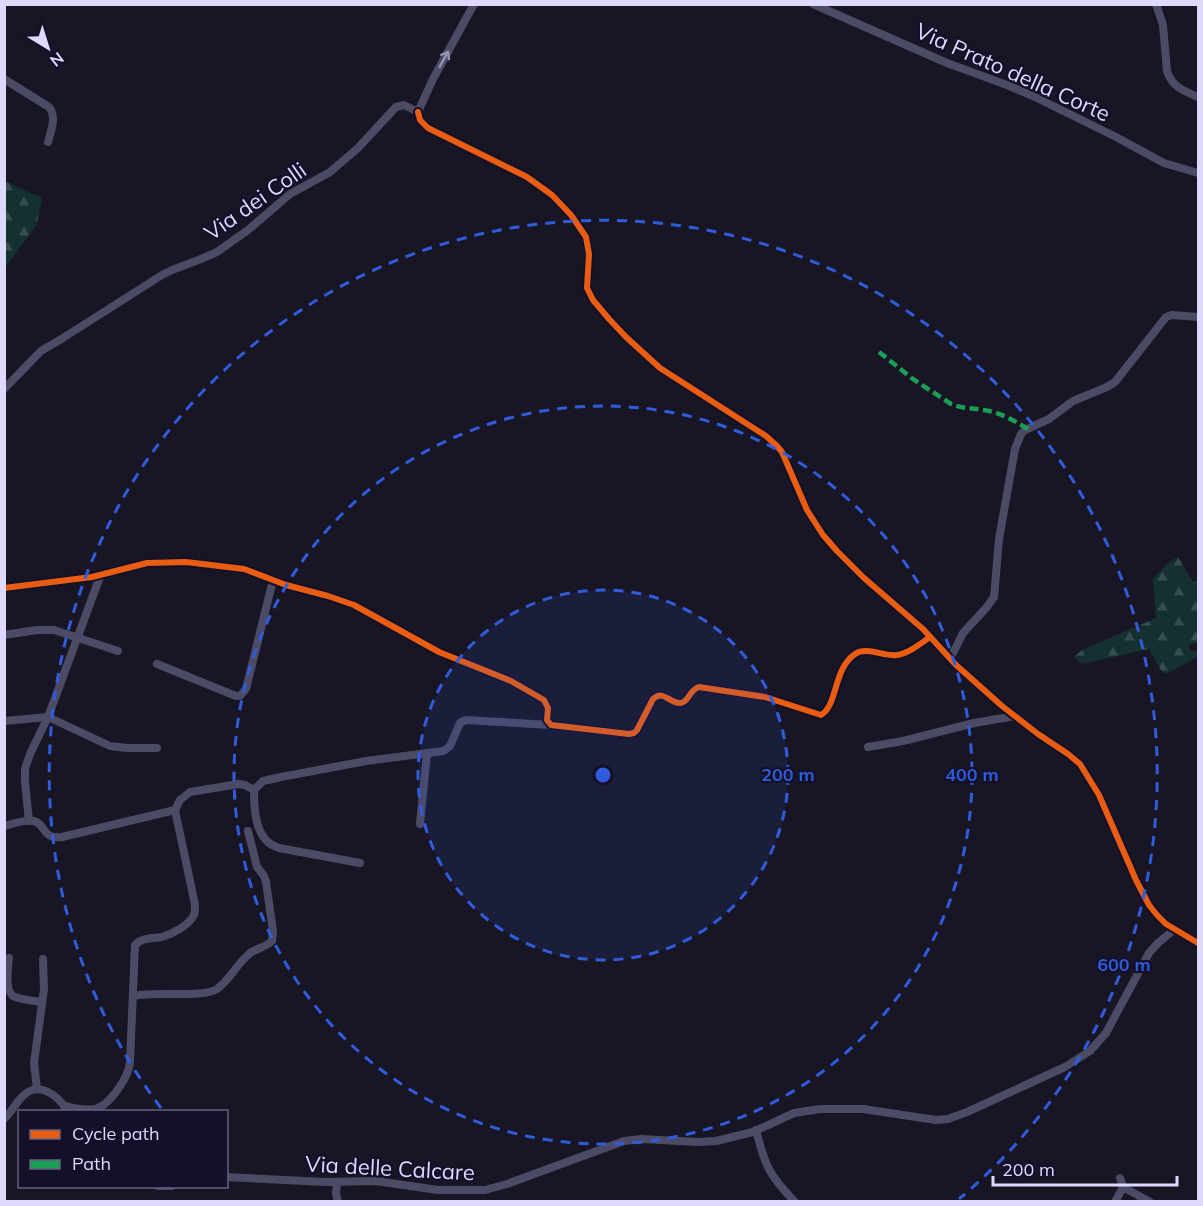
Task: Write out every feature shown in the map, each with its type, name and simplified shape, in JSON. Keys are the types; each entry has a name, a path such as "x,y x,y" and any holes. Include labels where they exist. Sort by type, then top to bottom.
{"street":[{"path":"474,4 433,79 418,112 420,120 428,128 528,177 565,207 586,237 589,254 587,288 593,300 626,337 660,368 774,442 784,456 807,510 830,543 864,579 930,637 950,659 1002,706 1068,753 1082,767 1102,800 1147,901 1160,918 1198,943"},
{"name":"Via Prato della Corte","path":"813,4 947,63 1035,97 1164,163 1198,173"},
{"path":"1156,4 1162,22 1169,77 1177,87 1198,97"},
{"path":"4,79 52,110 53,122 48,142"},
{"name":"Via dei Colli","path":"4,389 43,349 162,275 217,252 248,230 292,193 330,172 358,148 396,107 404,105 418,112"},
{"path":"950,659 963,633 994,597 998,546 1014,452 1022,432 1043,422 1073,401 1115,382 1166,317 1173,315 1198,317"},
{"path":"4,588 92,577 147,563 186,562 244,569 360,608 439,652 511,681 544,700 548,708 547,720 550,725"},
{"path":"29,821 25,769 48,717 101,574"},
{"path":"157,664 240,696 246,689 273,580"},
{"path":"4,635 33,630 50,630 118,651"},
{"path":"360,863 271,845 264,837 255,816 254,790 263,781 270,779 366,761 441,752 451,744 460,723 465,720 550,725 631,734 637,730 656,696 663,696 681,703 687,700 692,690 700,687 770,698 822,715 829,709 841,672 854,655 865,651 896,655 930,637"},
{"path":"868,747 1015,716"},
{"path":"4,721 48,717 110,746 158,748"},
{"path":"420,824 427,753"},
{"path":"4,1119 22,1096 28,1091 37,1089 54,1095 67,1109 98,1108 109,1099 126,1077 130,1065 136,943 171,934 188,922 195,912 194,896 175,810 184,795 195,790 239,784 254,790"},
{"path":"4,825 29,821 39,823 46,834 60,837 175,810"},
{"path":"134,996 148,993 213,992 222,985 248,954 268,945 272,940 273,931 266,882 256,867 248,831"},
{"name":"Via delle Calcare","path":"228,1178 371,1181 438,1190 485,1190 627,1140 698,1142 736,1137 795,1112 830,1108 863,1109 945,1120 959,1116 1082,1057 1101,1040 1110,1028 1149,953 1175,930"},
{"path":"9,958 6,987 9,992 15,997 42,1002"},
{"path":"37,1089 34,1063 44,989 43,959"},
{"path":"756,1130 767,1168 777,1183 795,1202"},
{"path":"1119,1178 1123,1187 1150,1202"},
{"path":"337,1182 338,1202"},
{"path":"1116,1202 1123,1187"}],"green space":[{"path":"5,181 42,198 37,224 5,268"},
{"path":"1178,557 1192,581 1198,581 1198,642 1189,645 1190,651 1196,651 1198,655 1166,674 1162,672 1149,649 1082,664 1074,657 1082,650 1156,618 1153,579 1168,563"}],"marked path":[{"path":"879,352 913,379 951,404 994,412 1028,429"}],"cycle path":[{"path":"418,112 420,120 428,128 527,177 552,195 571,215 586,237 589,254 587,288 593,300 609,319 660,368 766,436 777,446 782,452 807,510 823,535 837,551 864,578 923,629 956,665 1002,706 1080,764 1099,795 1149,905 1166,924 1198,943"},
{"path":"4,588 92,577 147,563 186,562 244,569 286,585 354,605 439,652 511,681 544,700 548,708 547,720 551,725 629,734 637,730 653,699 657,696 664,696 681,703 699,687 765,697 821,715 830,703 843,668 855,654 870,651 897,655 910,650 930,637"}]}
